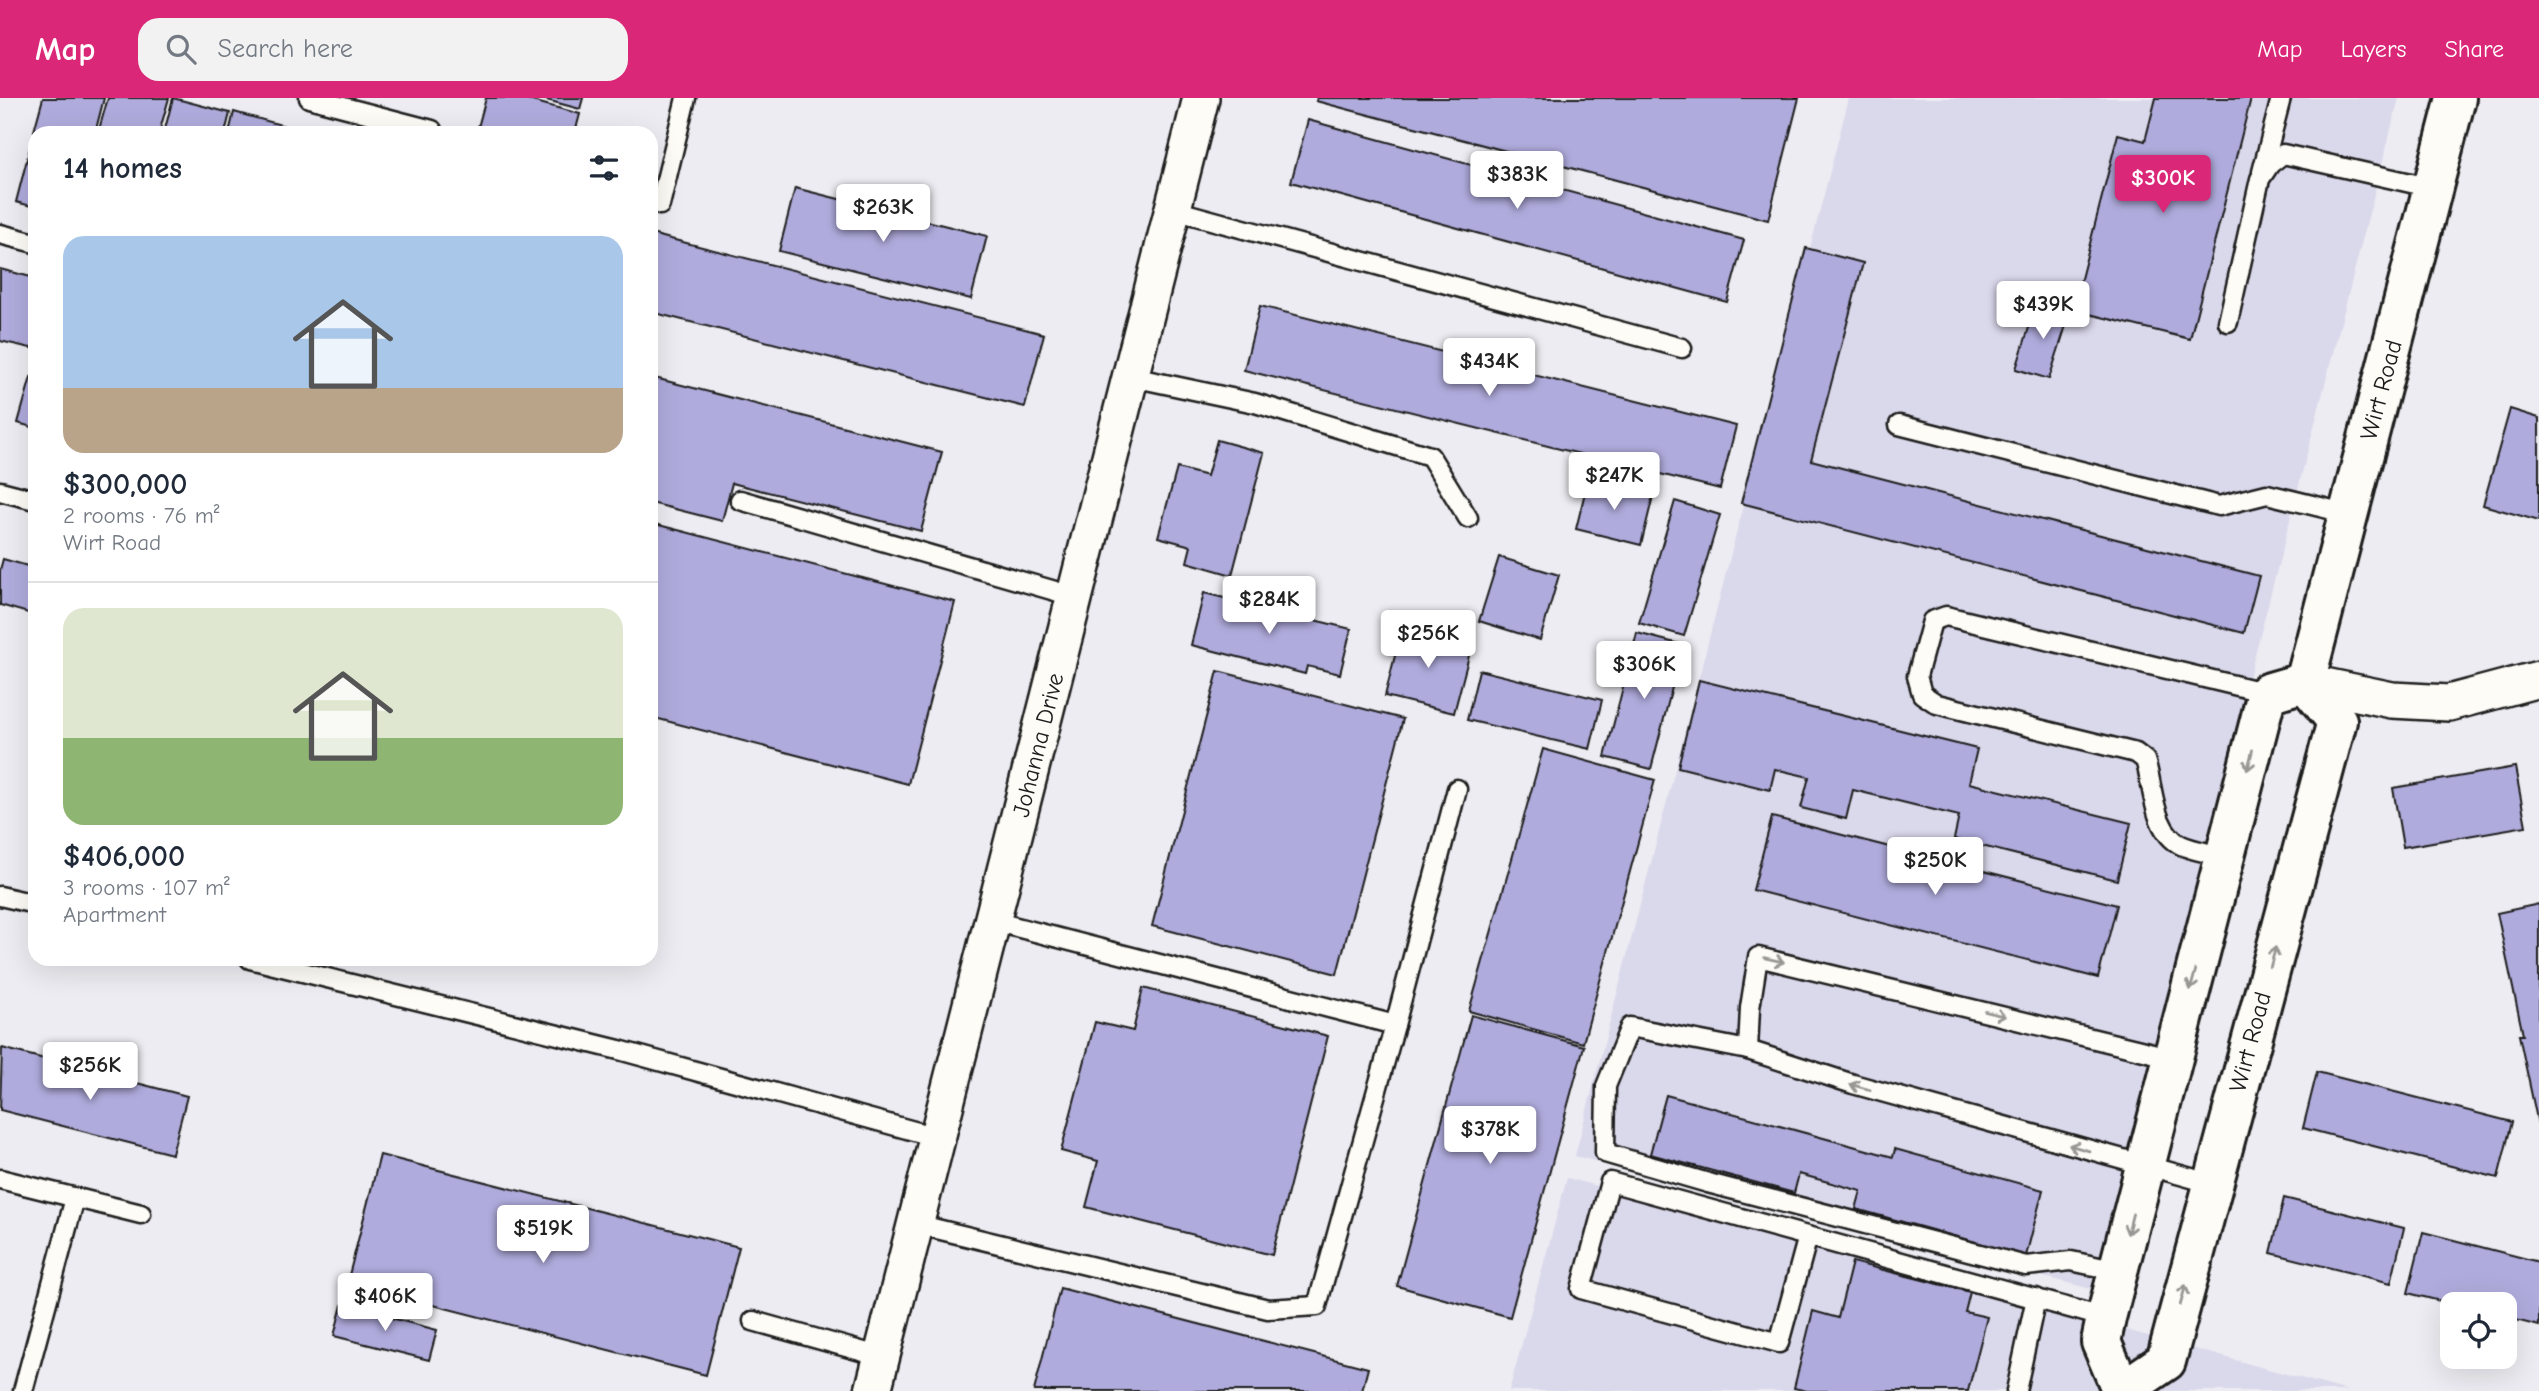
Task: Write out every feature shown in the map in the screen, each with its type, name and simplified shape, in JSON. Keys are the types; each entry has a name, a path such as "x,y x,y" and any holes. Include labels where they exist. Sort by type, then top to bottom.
{"main road":[{"name":"Wirt Road","path":"2267,694 2101,1342 2122,1391 2166,1361 2337,720 2305,682 2456,98"},
{"path":"2267,694 2305,682"}],"street":[{"name":"Johanna Drive","path":"873,1391 1132,377 1199,98"},
{"path":"2305,682 2392,700 2449,703 2539,679"}],"lane":[{"path":"309,98 417,126"},
{"path":"660,205 686,98"},
{"path":"2228,322 2281,98"},
{"path":"2260,179 2270,164 2283,154 2433,188"},
{"path":"1174,210 1682,348"},
{"path":"0,234 28,241"},
{"path":"1132,377 1255,403 1430,457 1468,518"},
{"path":"1899,425 2219,506 2267,494 2348,514"},
{"path":"0,491 28,498"},
{"path":"740,500 1076,597"},
{"path":"2225,857 2180,845 2167,831 2157,812 2145,760 2136,753 1937,704 1922,694 1917,676 1932,621 1946,616 2267,694"},
{"path":"916,1224 1268,1309 1318,1306 1457,789"},
{"path":"0,896 28,902"},
{"path":"993,922 1395,1025"},
{"path":"1748,1050 1749,1009 1758,957 2173,1058"},
{"path":"278,966 619,1050 936,1137"},
{"path":"2118,1271 2071,1261 2026,1266 1605,1153 1606,1086 1630,1027 1748,1050 1853,1084 2213,1184"},
{"path":"0,1179 141,1214"},
{"path":"1808,1236 1779,1343 1581,1289 1610,1182 2036,1298 2106,1318"},
{"path":"23,1391 75,1198"},
{"path":"2016,1391 2036,1298"},
{"path":"753,1321 882,1357"}],"shaded area":[{"path":"1849,98 2399,98 2091,1289 1575,1156"},
{"path":"1567,1178 2083,1318 2348,1391 1509,1391"}],"building":[{"path":"43,98 104,98 97,126 35,126"},
{"path":"108,98 169,98 161,126 100,126"},
{"path":"173,98 230,113 227,126 166,126"},
{"path":"486,98 521,98 580,114 577,126 478,126"},
{"path":"539,98 583,98 580,109"},
{"path":"1317,98 1799,98 1768,220 1316,101"},
{"path":"2156,98 2251,98 2190,339 2073,310 2118,134 2145,141"},
{"path":"234,112 285,126 231,126"},
{"path":"1308,120 1744,240 1727,302 1291,182"},
{"path":"28,155 28,205 16,202"},
{"path":"795,188 987,236 971,299 779,251"},
{"path":"658,236 1044,334 1025,407 658,314"},
{"path":"1806,248 1863,263 1811,460 2259,576 2244,633 1741,503"},
{"path":"0,269 28,276 28,347 0,341"},
{"path":"2037,302 2070,313 2049,379 2016,369"},
{"path":"1260,306 1736,426 1720,489 1244,370"},
{"path":"658,379 942,452 921,531 732,483 722,521 658,505"},
{"path":"28,388 28,426 18,423"},
{"path":"2510,409 2539,418 2539,521 2483,505"},
{"path":"1217,440 1264,453 1232,575 1187,562 1191,546 1158,537 1177,468 1207,476"},
{"path":"1588,480 1653,496 1641,545 1576,529"},
{"path":"1675,501 1720,515 1684,636 1639,623"},
{"path":"658,525 955,602 908,784 658,719"},
{"path":"1499,557 1559,575 1540,640 1479,621"},
{"path":"3,559 28,566 28,613 0,605 0,570"},
{"path":"1204,593 1351,629 1340,674 1307,666 1305,674 1191,645"},
{"path":"1402,627 1472,644 1454,713 1385,696"},
{"path":"1637,633 1683,645 1651,769 1605,757"},
{"path":"1479,670 1602,700 1590,749 1467,720"},
{"path":"1218,671 1403,719 1337,974 1152,926"},
{"path":"1699,680 1977,749 1969,783 2131,823 2117,880 1954,839 1959,816 1853,790 1846,819 1801,808 1809,777 1775,769 1770,790 1678,767"},
{"path":"1543,749 1655,780 1583,1043 1469,1011"},
{"path":"2515,767 2526,826 2403,847 2393,788"},
{"path":"1772,817 2117,905 2098,978 1753,890"},
{"path":"2539,904 2538,1124 2519,1035 2523,1035 2497,913"},
{"path":"1143,988 1328,1036 1272,1255 1086,1207 1098,1161 1061,1151 1095,1022 1133,1031"},
{"path":"1471,1015 1584,1046 1510,1317 1397,1286"},
{"path":"2,1048 187,1096 172,1154 0,1110"},
{"path":"2317,1072 2512,1122 2498,1178 2303,1128"},
{"path":"1666,1095 1893,1157 1895,1149 2043,1190 2026,1256 1856,1209 1861,1191 1799,1174 1794,1193 1650,1154"},
{"path":"380,1155 739,1247 706,1375 347,1283"},
{"path":"2284,1198 2404,1228 2391,1283 2271,1253"},
{"path":"2423,1232 2539,1262 2539,1326 2517,1320 2517,1292 2440,1292 2440,1301 2408,1293"},
{"path":"1852,1262 1970,1292 1965,1312 1987,1317 1968,1391 1807,1391 1794,1388 1813,1311 1838,1318"},
{"path":"1060,1288 1368,1368 1362,1391 1034,1391"},
{"path":"342,1305 437,1330 429,1360 334,1336"}]}
